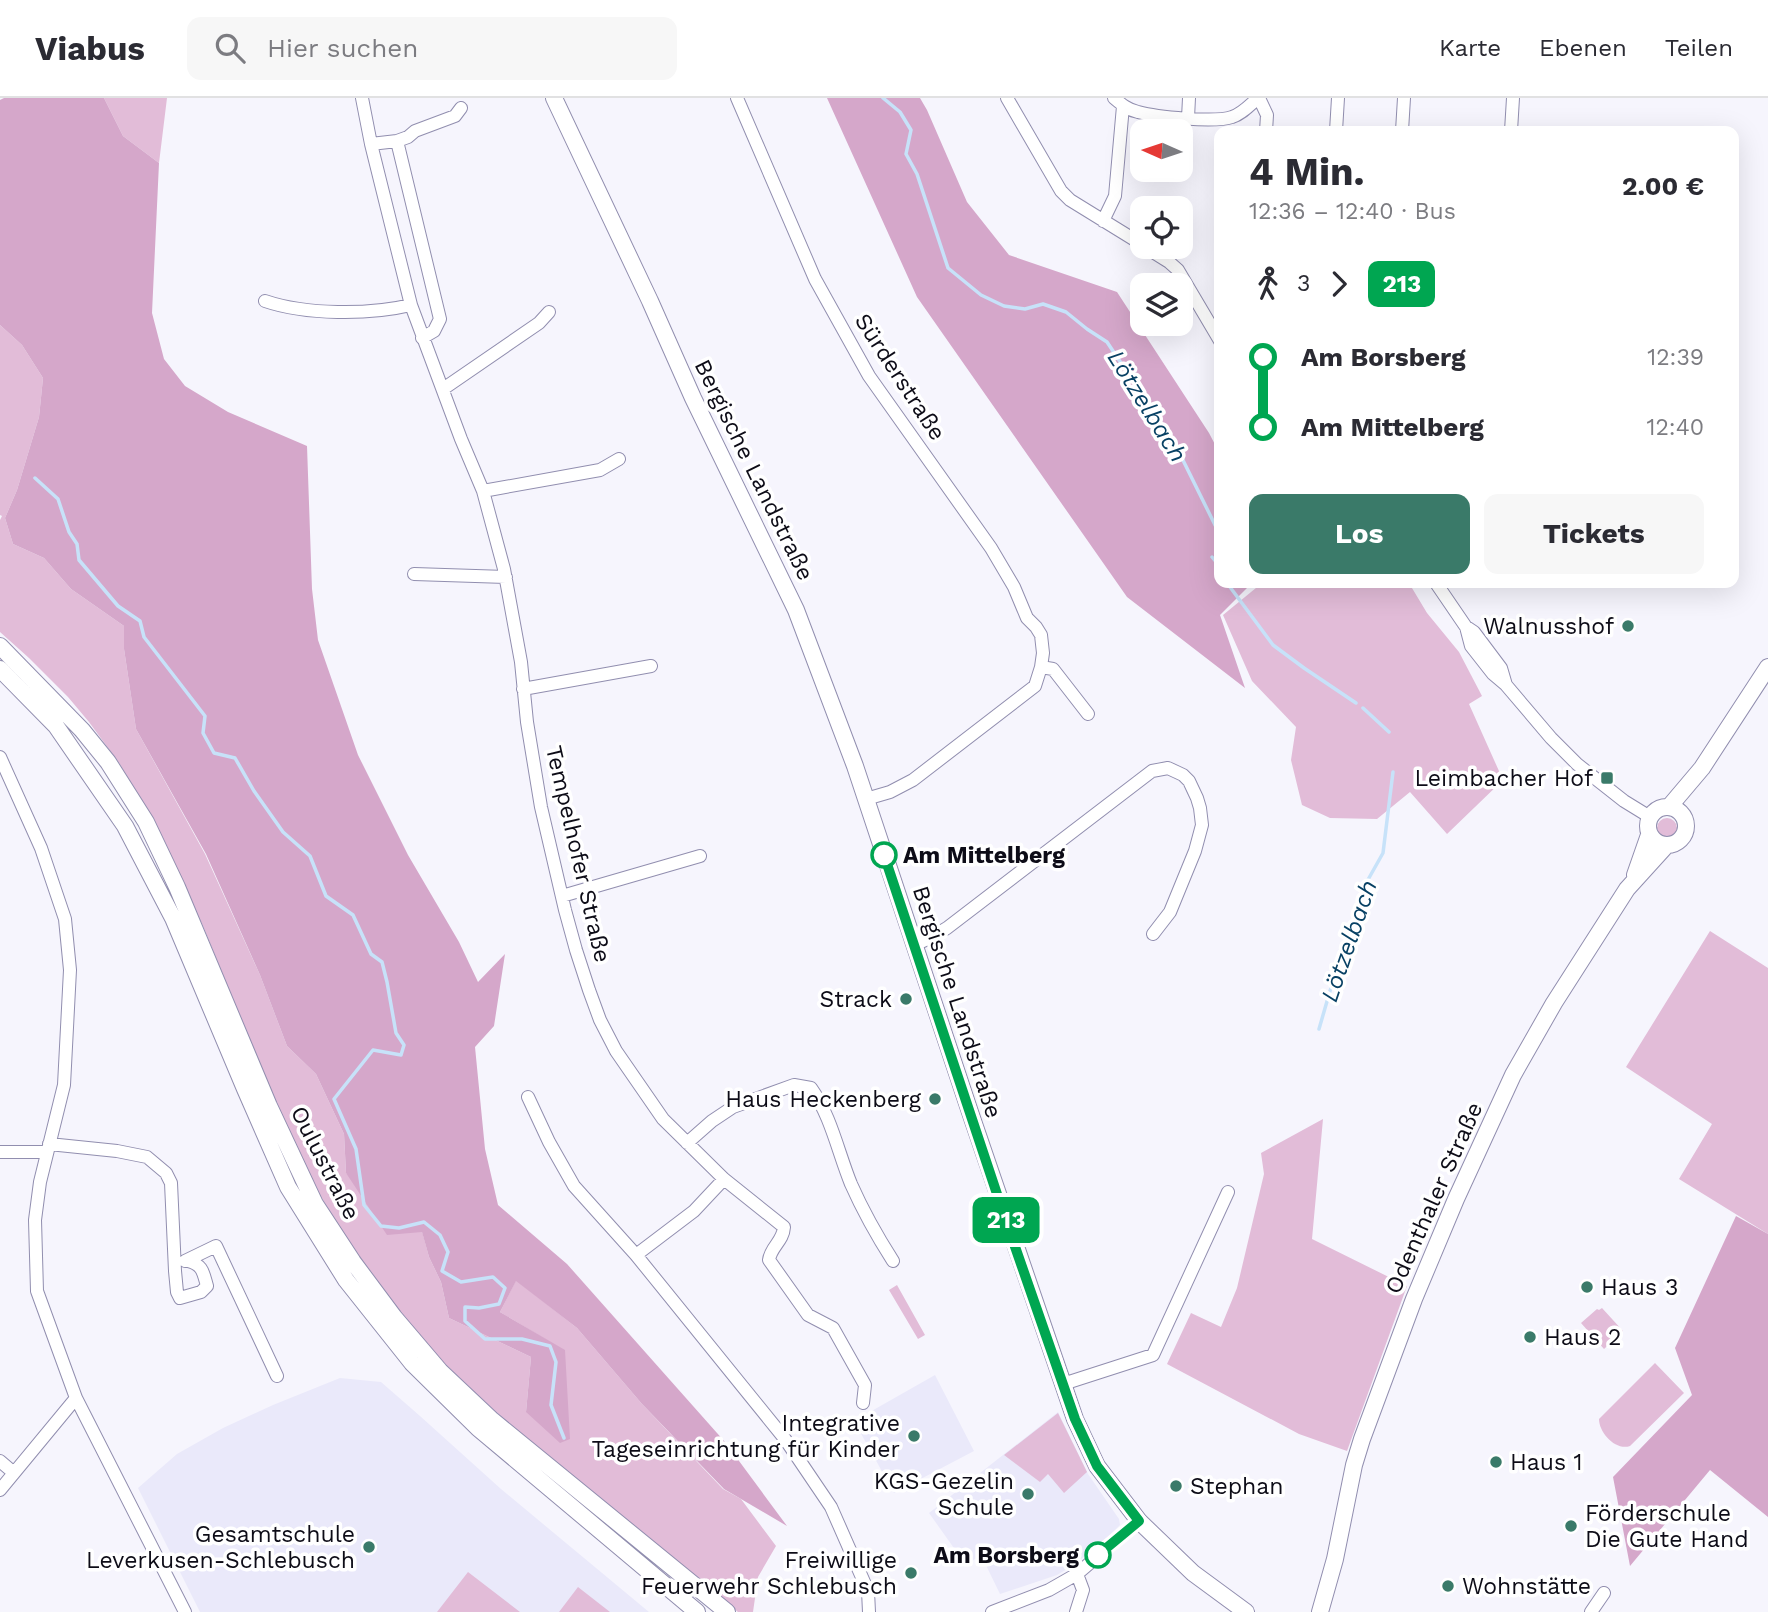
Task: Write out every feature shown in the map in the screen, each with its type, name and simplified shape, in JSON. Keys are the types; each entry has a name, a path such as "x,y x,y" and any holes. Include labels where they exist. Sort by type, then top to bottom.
{"main road":[{"name":"Bergische Landstraße","path":"554,98 693,398 796,610 855,766 1063,1384 1087,1447 1103,1474 1139,1521 1193,1573 1246,1612"},
{"name":"Oulustraße","path":"0,646 82,730 108,762 146,822 177,887 269,1106 315,1204 394,1317 440,1371 492,1420 727,1612"},
{"path":"1669,807 1702,768 1768,667"},
{"name":"Oulustraße","path":"0,669 56,726 125,826 173,918 288,1187 346,1280 412,1363 478,1428 697,1612"},
{"path":"0,677 69,745"},
{"path":"1684,817 1669,807 1661,807 1650,817 1647,829 1649,835 1653,841 1666,846 1683,837 1686,830 1684,817 1702,768"},
{"name":"Odenthaler Straße","path":"1633,881 1649,835"},
{"name":"Odenthaler Straße","path":"1322,1609 1362,1439 1414,1299 1457,1199 1513,1075 1562,989 1633,881 1666,846"}],"street":[{"name":"Tempelhofer Straße","path":"362,98 411,305 483,491 506,577 541,807 576,950 589,990 622,1061 663,1119 724,1179 784,1227 784,1236 770,1252 769,1260 808,1315 833,1328 865,1385 863,1404"},
{"name":"Sürderstraße","path":"737,98 815,279 869,376 991,548 1014,587 1027,618 1041,635 1041,667"},
{"path":"1007,98 1061,191 1070,200 1130,237"},
{"path":"1188,118 1189,98"},
{"path":"1103,221 1115,196 1119,102 1136,112 1222,120 1240,114 1259,98 1267,115 1266,126"},
{"path":"1336,126 1338,98"},
{"path":"1402,126 1404,98"},
{"path":"1511,126 1513,98"},
{"path":"371,144 408,137 415,131 455,116 460,108"},
{"path":"397,141 440,319 434,331 422,338"},
{"path":"1164,259 1178,270 1214,331"},
{"path":"265,301 284,307 351,312 388,310 411,305"},
{"path":"443,389 539,323 549,312"},
{"path":"483,491 600,470 619,458"},
{"path":"414,574 506,577"},
{"path":"1439,588 1466,627 1474,632 1501,668 1507,685 1551,738 1577,764 1624,801 1650,817"},
{"path":"523,689 651,666"},
{"path":"866,799 890,792 913,780 1035,686 1041,667 1053,669 1088,715"},
{"path":"0,757 41,848 65,919 70,970 64,1085 40,1182 34,1220 37,1290 76,1398 185,1612"},
{"path":"914,945 947,928 1143,777 1152,771 1168,768 1183,775 1193,788 1202,825 1195,851 1170,912 1153,934"},
{"path":"562,896 700,856"},
{"path":"687,1143 733,1107 794,1085 811,1088 821,1102 851,1183 870,1224 893,1261"},
{"path":"528,1097 574,1186 636,1255 785,1438 831,1507 868,1591 869,1612"},
{"path":"0,1152 48,1148 132,1152 147,1157 166,1173 171,1184 174,1263 180,1298 201,1292 207,1286 201,1268 188,1261"},
{"path":"636,1255 694,1211 724,1179"},
{"path":"1063,1384 1153,1355 1228,1192"},
{"path":"174,1263 188,1261 216,1246 277,1376"},
{"path":"0,1490 76,1398"},
{"path":"0,1461 14,1473"},
{"path":"992,1612 1048,1590 1077,1574 1139,1521"},
{"path":"1076,1612 1083,1590 1077,1574"},
{"path":"1591,1612 1604,1593"}],"shaded area":[{"path":"104,98 167,98 159,163 123,136"},
{"path":"104,98 123,136 159,163 152,313 164,359 185,386 228,412 307,446 312,589 318,640 358,755 408,855 459,942 478,982 505,954 494,1026 475,1047 485,1149 498,1205 567,1264 725,1442 787,1526 724,1489 642,1404 577,1328 516,1281 500,1312 565,1350 570,1439 560,1443 526,1412 531,1357 449,1318 441,1282 429,1257 422,1232 387,1235 346,1173 344,1134 316,1074 287,1046 260,975 206,854 136,729 124,649 124,626 71,589 44,558 13,544 5,518 17,490 39,417 43,378 22,345 0,325 0,100"},
{"path":"827,98 920,98 967,202 1009,255 1117,292 1130,312 1130,336 1146,336 1209,433 1214,443 1214,588 1247,588 1220,615 1245,688 1127,597 917,297"},
{"path":"0,325 22,345 43,378 39,417 17,490 5,518 13,544 44,558 71,589 124,626 124,649 136,729 205,854 260,975 287,1046 316,1074 344,1134 346,1173 422,1231 429,1257 441,1282 449,1318 531,1357 526,1412 565,1351 500,1312 516,1280 577,1328 642,1404 723,1489 741,1499 776,1546 758,1577 753,1612 738,1612 539,1452 451,1373 378,1286 334,1220 273,1097 203,926 145,806 119,763 89,722 68,697 0,632"},
{"path":"1256,588 1412,588 1427,613 1459,652 1482,696 1469,704 1503,780 1447,834 1410,792 1377,819 1330,818 1302,805 1291,760 1296,727 1252,681 1223,615"},
{"path":"1663,818 1671,818 1677,828 1671,838 1663,838 1657,832 1657,824"},
{"path":"1710,931 1768,968 1768,1234 1679,1179 1712,1124 1626,1067"},
{"path":"1323,1119 1312,1239 1407,1286 1347,1451 1299,1434 1167,1364 1191,1313 1221,1327 1237,1288 1264,1174 1261,1153"},
{"path":"1736,1216 1768,1234 1768,1517 1710,1470 1630,1566 1613,1477 1692,1395 1675,1348"},
{"path":"897,1285 925,1335 918,1339 889,1290"},
{"path":"1602,1308 1623,1331 1604,1349 1581,1323"},
{"path":"1655,1363 1684,1393 1630,1446 1619,1446 1605,1435 1599,1419"},
{"name":"Integrative Tageseinrichtung für Kinder","path":"935,1375 974,1451 894,1493 854,1421"},
{"name":"Gesamtschule Leverkusen-Schlebusch","path":"340,1378 381,1382 501,1489 649,1612 200,1612 138,1488 177,1454 223,1428"},
{"name":"KGS-Gezelin Schule","path":"1058,1412 1088,1474 1119,1519 1120,1525 1104,1541 1057,1575 1000,1594 981,1555 966,1565 929,1513"},
{"path":"1058,1413 1087,1472 1064,1493 1048,1474 1040,1482 1004,1455"},
{"path":"468,1572 520,1612 437,1612"},
{"path":"578,1587 610,1612 559,1612"}],"waterway":[{"name":"Lötzelbach","path":"883,98 900,112 911,130 906,154 917,174 948,268 981,295 1004,306 1025,309 1043,304 1066,312 1107,342 1175,444 1214,523"},
{"path":"35,478 58,499 69,532 77,544 79,560 118,606 140,621 144,637 205,716 203,733 214,753 235,758 283,832 310,856 326,896 353,915 371,954 382,962 396,1033 404,1045 401,1055 373,1050 334,1099 356,1149 364,1205 381,1226 399,1228 424,1222 440,1235 448,1252 442,1271 461,1282 493,1277 505,1288 499,1304 479,1308 465,1307 465,1321 485,1339 522,1339 550,1346 556,1362 551,1405 564,1438"},
{"name":"Lötzelbach","path":"1231,588 1273,645 1356,703"},
{"name":"Lötzelbach","path":"1363,708 1389,732"},
{"name":"Lötzelbach","path":"1319,1029 1365,885 1383,853 1393,772"}],"bus line":[{"name":"213","path":"884,855 1075,1419 1097,1466 1139,1521 1098,1555"}],"place":[{"name":"Walnusshof","path":"1628,626"},
{"name":"Leimbacher Hof","path":"1607,778"},
{"name":"Am Mittelberg","path":"884,855"},
{"name":"Strack","path":"906,999"},
{"name":"Haus Heckenberg","path":"935,1099"},
{"name":"Haus 3","path":"1587,1287"},
{"name":"Haus 2","path":"1530,1337"},
{"name":"Integrative Tageseinrichtung für Kinder","path":"914,1436"},
{"name":"Haus 1","path":"1496,1462"},
{"name":"Stephan","path":"1176,1486"},
{"name":"KGS-Gezelin Schule","path":"1028,1494"},
{"name":"Förderschule Die Gute Hand","path":"1571,1526"},
{"name":"Gesamtschule Leverkusen-Schlebusch","path":"369,1547"},
{"name":"Am Borsberg","path":"1098,1555"},
{"name":"Freiwillige Feuerwehr Schlebusch","path":"911,1573"},
{"name":"Wohnstätte","path":"1448,1586"}]}
